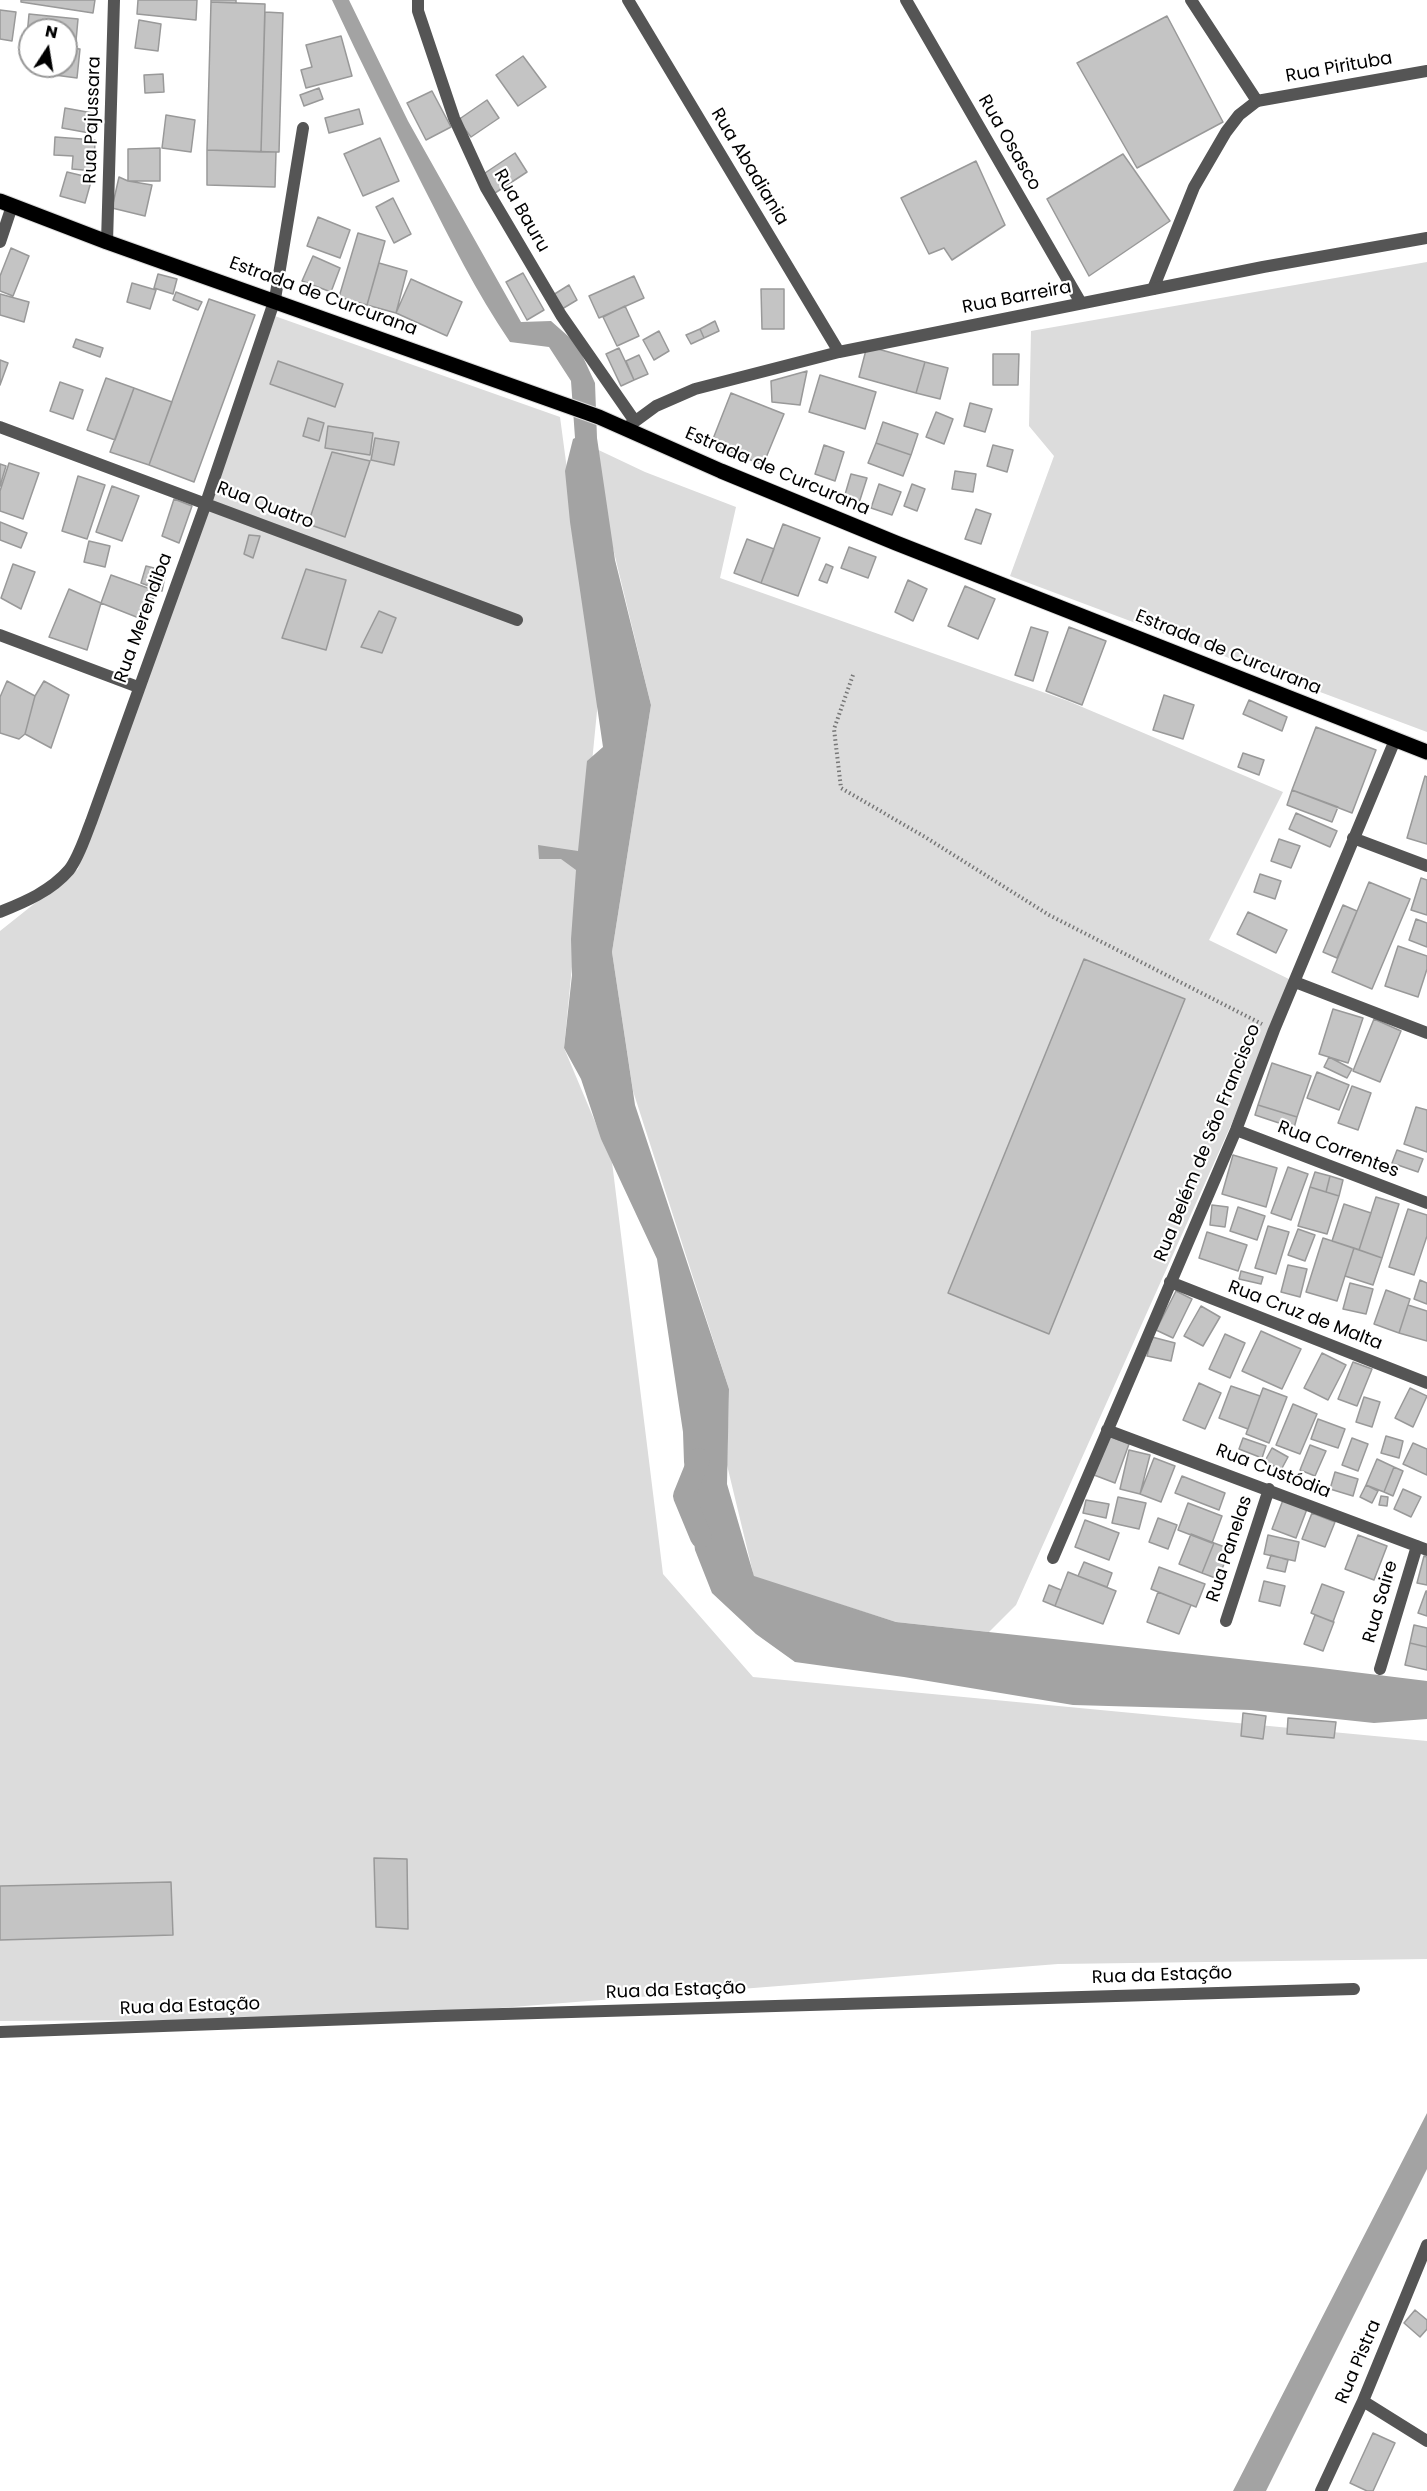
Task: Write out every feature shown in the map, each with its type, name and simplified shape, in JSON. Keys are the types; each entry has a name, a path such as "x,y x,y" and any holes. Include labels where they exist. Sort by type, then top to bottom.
{"main road":[{"name":"Estrada de Curcurana","path":"6,203 107,242 275,299 599,417 630,424 721,471 896,543 1427,752"}],"street":[{"name":"Rua Pajussara","path":"107,242 114,0"},
{"name":"Rua Bauru","path":"418,0 418,11 454,118 486,188 561,315 630,424"},
{"name":"Rua Abadiania","path":"628,0 839,352"},
{"name":"Rua Osasco","path":"906,0 1081,303"},
{"path":"1153,289 1194,187 1226,132 1239,115 1257,101 1191,0"},
{"name":"Rua Pirituba","path":"1257,101 1427,71"},
{"name":"Rua Merendiba","path":"0,912 47,889 70,868 91,822 206,503 275,299 303,128"},
{"path":"0,242 6,203"},
{"name":"Rua Barreira","path":"630,424 656,406 695,390 839,352 1153,289 1427,238"},
{"name":"Rua Quatro","path":"0,427 517,620"},
{"path":"0,635 138,687"},
{"name":"Rua Belém de São Francisco","path":"1053,1558 1236,1130 1274,1030 1395,740"},
{"path":"1353,838 1427,866"},
{"path":"1295,982 1427,1033"},
{"name":"Rua Correntes","path":"1236,1130 1427,1203"},
{"name":"Rua Cruz de Malta","path":"1170,1282 1427,1383"},
{"name":"Rua Custódia","path":"1107,1430 1422,1548"},
{"name":"Rua Panelas","path":"1226,1621 1269,1489"},
{"name":"Rua Saire","path":"1380,1669 1422,1548"},
{"name":"Rua da Estação","path":"0,2032 435,2016 1354,1989"},
{"name":"Rua Pistra","path":"1322,2491 1363,2401 1427,2245"},
{"path":"1363,2401 1427,2441"}],"path":[{"path":"853,675 834,729 842,788 1049,915 1274,1030"}],"shaded area":[{"path":"332,0 349,0 408,121 521,322 551,321 577,344 595,383 597,438 615,560 651,705 612,952 635,1105 729,1389 727,1484 754,1576 896,1622 1427,1681 1427,1719 1374,1723 1251,1710 1073,1705 904,1677 795,1662 756,1634 712,1593 695,1550 684,1462 683,1432 657,1259 601,1139 581,1079 564,1048 572,975 571,939 576,870 561,859 539,859 538,845 578,851 587,761 603,747 570,522 565,471 575,438 571,381 549,347 510,342 498,323 443,226"},
{"path":"1427,262 1427,732 1010,576 1054,456 1029,426 1031,331"},
{"path":"269,314 560,417 598,701 564,1048 612,1162 663,1574 753,1677 1427,1741 1427,1959 1058,1964 360,2019 0,2021 0,931 78,869"},
{"path":"588,445 645,472 736,507 720,578 1068,701 1283,792 1209,940 1295,982 1016,1605 989,1632 896,1622 754,1577 727,1465 729,1389 633,1091 612,952 651,705"},
{"path":"1427,2113 1427,2169 1266,2491 1233,2491"}],"building":[{"path":"21,0 95,0 93,13 21,2"},
{"path":"138,0 197,0 196,20 137,14"},
{"path":"211,0 236,0 236,3 211,2"},
{"path":"211,2 265,4 261,152 207,150"},
{"path":"0,10 16,12 12,41 0,39"},
{"path":"265,12 283,13 279,152 261,152"},
{"path":"29,14 68,18 29,18"},
{"path":"1167,16 1223,122 1137,168 1077,63"},
{"path":"139,20 161,24 158,51 135,48"},
{"path":"341,36 352,76 306,88 301,70 312,67 306,45"},
{"path":"523,56 546,87 518,106 496,75"},
{"path":"163,74 164,92 145,93 144,75"},
{"path":"319,88 323,99 304,106 300,95"},
{"path":"432,91 451,127 426,140 407,103"},
{"path":"487,100 499,118 471,137 458,120"},
{"path":"65,108 98,114 95,134 62,128"},
{"path":"359,109 363,124 329,133 325,118"},
{"path":"166,115 195,120 191,152 162,148"},
{"path":"55,137 95,140 94,171 72,169 73,156 54,155"},
{"path":"380,138 399,181 363,196 344,154"},
{"path":"160,148 160,181 128,181 128,149"},
{"path":"207,150 276,152 275,187 207,185"},
{"path":"515,153 527,172 495,193 482,175"},
{"path":"1123,154 1170,221 1089,276 1047,199"},
{"path":"976,161 1005,225 952,260 944,248 929,254 901,198"},
{"path":"67,172 92,178 85,203 60,196"},
{"path":"119,177 152,185 145,216 112,208"},
{"path":"393,198 411,234 394,243 376,207"},
{"path":"318,217 350,230 340,258 307,246"},
{"path":"358,233 385,241 367,305 339,297"},
{"path":"11,248 29,256 13,296 0,291 0,276"},
{"path":"313,256 340,268 331,292 302,281"},
{"path":"379,263 407,271 396,313 367,305"},
{"path":"523,273 544,310 527,320 506,282"},
{"path":"158,274 177,279 173,294 154,288"},
{"path":"634,276 644,298 599,318 589,296"},
{"path":"411,279 462,302 447,336 396,313"},
{"path":"132,283 156,290 150,309 127,302"},
{"path":"569,285 577,300 562,309 553,295"},
{"path":"761,289 784,289 784,329 762,329"},
{"path":"176,292 202,302 198,310 173,300"},
{"path":"0,294 29,302 24,322 0,315"},
{"path":"209,299 255,315 194,482 149,465"},
{"path":"625,306 639,336 617,346 603,317"},
{"path":"715,321 719,331 704,338 700,329"},
{"path":"700,329 704,338 691,344 686,335"},
{"path":"659,331 669,351 654,360 643,340"},
{"path":"76,339 103,348 100,357 73,347"},
{"path":"867,346 925,362 916,393 859,377"},
{"path":"619,348 634,380 621,386 606,354"},
{"path":"993,354 1019,354 1018,385 993,385"},
{"path":"639,355 648,374 634,380 626,361"},
{"path":"0,360 8,363 0,385"},
{"path":"278,361 343,384 335,407 270,384"},
{"path":"925,362 948,368 940,399 916,393"},
{"path":"807,371 800,405 772,402 771,381"},
{"path":"820,375 876,392 865,429 809,412"},
{"path":"106,378 134,388 115,440 87,430"},
{"path":"60,382 83,390 73,419 50,411"},
{"path":"134,388 172,402 149,465 110,452"},
{"path":"731,393 784,414 763,465 711,444"},
{"path":"970,403 992,409 985,432 964,426"},
{"path":"936,412 953,419 944,444 926,437"},
{"path":"308,418 324,423 319,441 303,436"},
{"path":"883,422 918,434 911,455 876,443"},
{"path":"328,426 373,433 370,455 325,448"},
{"path":"375,438 399,442 394,465 371,460"},
{"path":"876,443 911,455 903,476 868,463"},
{"path":"824,445 844,452 835,481 815,474"},
{"path":"993,445 1013,450 1007,472 987,466"},
{"path":"332,452 370,461 345,537 308,524"},
{"path":"9,463 39,473 23,519 0,511 0,491"},
{"path":"0,464 6,466 0,486"},
{"path":"955,471 976,474 973,492 952,489"},
{"path":"851,474 867,478 859,503 844,498"},
{"path":"78,476 105,485 87,539 62,531"},
{"path":"879,484 901,492 892,515 871,508"},
{"path":"912,484 925,489 917,511 904,506"},
{"path":"112,486 139,496 122,541 96,532"},
{"path":"174,499 192,506 179,543 162,536"},
{"path":"976,509 991,514 981,544 965,539"},
{"path":"0,522 27,533 21,548 0,540"},
{"path":"783,524 820,538 798,596 761,583"},
{"path":"249,535 260,536 253,558 244,554"},
{"path":"747,539 774,549 761,583 734,573"},
{"path":"89,541 110,546 105,567 84,562"},
{"path":"849,547 876,557 868,578 841,568"},
{"path":"13,564 35,572 21,609 1,598"},
{"path":"826,564 833,567 827,583 819,580"},
{"path":"146,566 166,571 162,591 141,583"},
{"path":"306,569 346,580 326,650 282,638"},
{"path":"111,575 156,591 144,620 101,603"},
{"path":"908,580 927,589 913,621 895,612"},
{"path":"965,586 995,599 978,639 948,626"},
{"path":"69,589 101,603 87,650 49,637"},
{"path":"379,611 396,618 382,653 361,647"},
{"path":"1031,627 1048,632 1033,681 1015,675"},
{"path":"1069,627 1106,641 1082,705 1046,691"},
{"path":"7,681 35,696 25,734 19,739 0,733 0,697"},
{"path":"44,681 69,695 51,748 25,734 35,696"},
{"path":"1164,695 1194,705 1183,739 1153,730"},
{"path":"1249,700 1287,717 1282,731 1243,714"},
{"path":"1316,727 1376,750 1352,813 1292,790"},
{"path":"1243,753 1264,760 1259,775 1238,767"},
{"path":"1425,776 1427,777 1427,844 1407,838"},
{"path":"1292,790 1338,807 1332,822 1287,805"},
{"path":"1296,813 1337,831 1330,847 1289,829"},
{"path":"1279,839 1300,846 1291,868 1271,861"},
{"path":"1260,874 1281,881 1275,899 1254,892"},
{"path":"1421,878 1427,880 1427,915 1411,910"},
{"path":"1369,882 1410,899 1372,989 1332,972"},
{"path":"1343,905 1357,911 1337,958 1323,952"},
{"path":"1248,912 1287,930 1276,953 1237,934"},
{"path":"1416,919 1427,923 1427,947 1409,940"},
{"path":"1398,946 1427,956 1427,969 1418,997 1385,986"},
{"path":"1084,959 1185,999 1049,1334 948,1293"},
{"path":"1333,1009 1363,1018 1348,1063 1319,1054"},
{"path":"1374,1019 1401,1031 1380,1082 1353,1071"},
{"path":"1329,1057 1352,1069 1347,1078 1324,1067"},
{"path":"1272,1063 1311,1076 1297,1117 1258,1105"},
{"path":"1317,1072 1349,1085 1339,1110 1307,1098"},
{"path":"1352,1086 1371,1093 1358,1130 1338,1123"},
{"path":"1258,1105 1297,1117 1294,1128 1255,1115"},
{"path":"1416,1107 1427,1110 1427,1152 1404,1144"},
{"path":"1397,1150 1423,1159 1418,1172 1392,1163"},
{"path":"1233,1155 1277,1168 1266,1207 1222,1194"},
{"path":"1288,1167 1308,1174 1291,1220 1271,1213"},
{"path":"1315,1172 1330,1176 1326,1192 1310,1187"},
{"path":"1330,1176 1343,1180 1339,1196 1326,1192"},
{"path":"1310,1187 1339,1196 1327,1234 1298,1226"},
{"path":"1376,1197 1399,1204 1382,1258 1359,1250"},
{"path":"1344,1204 1371,1213 1359,1250 1332,1241"},
{"path":"1212,1205 1228,1207 1225,1227 1210,1225"},
{"path":"1238,1207 1265,1216 1257,1240 1230,1231"},
{"path":"1408,1209 1427,1215 1427,1236 1414,1275 1389,1267"},
{"path":"1268,1226 1289,1232 1276,1274 1255,1268"},
{"path":"1298,1229 1315,1235 1305,1261 1288,1255"},
{"path":"1207,1232 1247,1245 1238,1271 1199,1258"},
{"path":"1323,1238 1354,1248 1337,1301 1306,1292"},
{"path":"1354,1248 1382,1258 1373,1285 1345,1276"},
{"path":"1288,1265 1307,1269 1300,1297 1281,1292"},
{"path":"1241,1271 1263,1277 1261,1284 1239,1279"},
{"path":"1420,1280 1427,1283 1427,1304 1414,1299"},
{"path":"1350,1283 1373,1289 1366,1314 1343,1309"},
{"path":"1386,1290 1410,1299 1399,1333 1374,1324"},
{"path":"1176,1291 1192,1299 1173,1338 1156,1330"},
{"path":"1408,1305 1427,1311 1427,1341 1399,1333"},
{"path":"1201,1306 1220,1317 1203,1346 1184,1336"},
{"path":"1261,1331 1301,1349 1282,1389 1242,1371"},
{"path":"1225,1334 1245,1343 1230,1378 1209,1369"},
{"path":"1152,1337 1175,1343 1171,1361 1147,1356"},
{"path":"1322,1353 1346,1365 1328,1400 1304,1388"},
{"path":"1353,1362 1372,1369 1357,1406 1338,1399"},
{"path":"1199,1383 1221,1393 1205,1429 1183,1420"},
{"path":"1231,1386 1260,1396 1248,1429 1219,1418"},
{"path":"1263,1388 1287,1397 1269,1443 1246,1434"},
{"path":"1410,1388 1427,1396 1413,1427 1395,1418"},
{"path":"1364,1397 1380,1402 1372,1427 1356,1422"},
{"path":"1293,1404 1317,1414 1300,1454 1276,1445"},
{"path":"1318,1419 1345,1429 1338,1448 1311,1439"},
{"path":"1109,1436 1129,1444 1115,1483 1094,1475"},
{"path":"1386,1436 1403,1441 1399,1458 1381,1453"},
{"path":"1243,1438 1266,1446 1262,1458 1239,1449"},
{"path":"1352,1438 1368,1444 1358,1471 1342,1465"},
{"path":"1413,1443 1427,1449 1427,1475 1403,1464"},
{"path":"1310,1445 1326,1451 1315,1476 1300,1470"},
{"path":"1272,1448 1288,1457 1281,1470 1265,1461"},
{"path":"1129,1450 1150,1455 1140,1494 1120,1489"},
{"path":"1154,1458 1175,1466 1161,1502 1140,1494"},
{"path":"1377,1459 1394,1467 1384,1492 1366,1485"},
{"path":"1394,1467 1403,1471 1393,1496 1384,1492"},
{"path":"1335,1472 1358,1479 1353,1496 1330,1489"},
{"path":"1182,1476 1225,1493 1219,1510 1175,1493"},
{"path":"1366,1485 1378,1491 1372,1503 1360,1497"},
{"path":"1403,1489 1421,1497 1411,1517 1394,1509"},
{"path":"1381,1496 1388,1497 1387,1506 1379,1505"},
{"path":"1118,1497 1146,1503 1139,1529 1112,1523"},
{"path":"1086,1500 1109,1504 1106,1518 1083,1513"},
{"path":"1283,1500 1307,1509 1296,1538 1272,1529"},
{"path":"1188,1503 1222,1516 1212,1543 1178,1530"},
{"path":"1312,1513 1335,1522 1325,1547 1302,1539"},
{"path":"1158,1518 1177,1525 1168,1549 1149,1542"},
{"path":"1085,1520 1119,1533 1109,1560 1075,1547"},
{"path":"1191,1534 1214,1543 1202,1573 1179,1564"},
{"path":"1268,1535 1299,1542 1295,1561 1264,1554"},
{"path":"1358,1535 1387,1546 1374,1580 1345,1569"},
{"path":"1214,1543 1230,1549 1218,1579 1202,1573"},
{"path":"1271,1555 1288,1560 1285,1572 1267,1568"},
{"path":"1424,1556 1427,1557 1427,1585 1417,1583"},
{"path":"1084,1562 1112,1573 1107,1587 1078,1576"},
{"path":"1159,1567 1205,1584 1196,1607 1151,1589"},
{"path":"1068,1572 1116,1591 1103,1624 1055,1606"},
{"path":"1264,1581 1285,1586 1280,1606 1259,1601"},
{"path":"1322,1584 1344,1592 1333,1622 1311,1613"},
{"path":"1049,1585 1061,1590 1055,1606 1043,1601"},
{"path":"1427,1591 1427,1616 1418,1613"},
{"path":"1158,1592 1191,1605 1179,1634 1147,1622"},
{"path":"1315,1615 1334,1622 1323,1651 1304,1644"},
{"path":"1414,1625 1427,1628 1427,1647 1410,1643"},
{"path":"1410,1643 1427,1647 1427,1670 1405,1665"},
{"path":"1243,1713 1266,1716 1263,1739 1241,1736"},
{"path":"1288,1718 1336,1722 1334,1738 1287,1734"},
{"path":"374,1858 407,1859 408,1929 376,1927"},
{"path":"171,1882 173,1935 0,1940 0,1886"},
{"path":"1415,2310 1427,2320 1427,2329 1420,2337 1404,2323"},
{"path":"1373,2433 1395,2443 1373,2491 1367,2491 1350,2483"}],"waterway":[{"path":"699,1459 684,1496 701,1537"}]}
